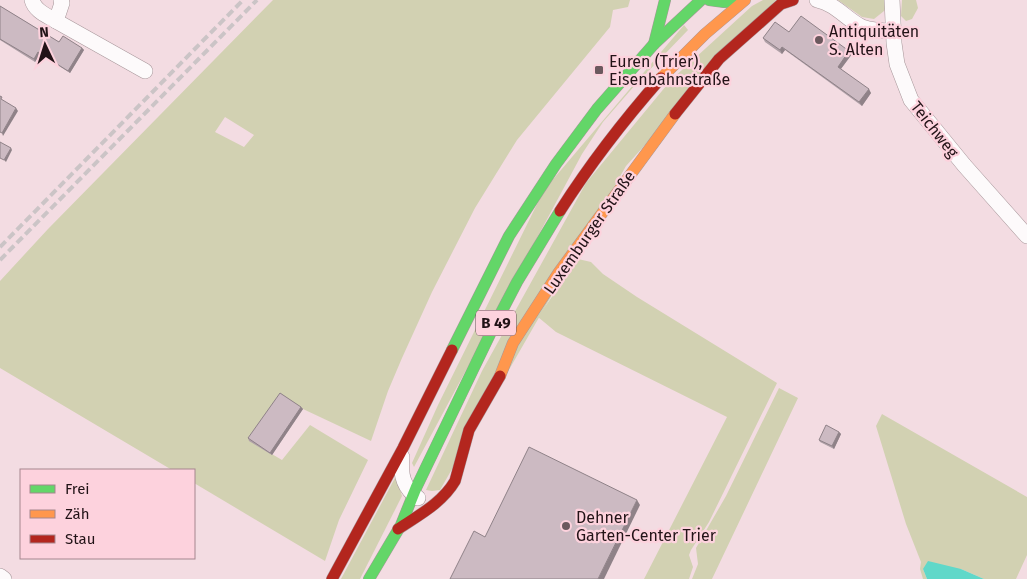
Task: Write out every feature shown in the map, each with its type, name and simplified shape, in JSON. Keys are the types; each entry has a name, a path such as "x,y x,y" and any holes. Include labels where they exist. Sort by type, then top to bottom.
{"main road":[{"path":"654,44 665,0"},
{"path":"701,36 703,20 702,0"},
{"name":"B 49","path":"332,579 403,448 509,236 556,164 597,109 654,44 702,0"},
{"path":"709,0 724,2 744,1"},
{"name":"Luxemburger Straße","path":"398,529 445,496 451,488 469,430 499,378 512,343 559,272 686,99 719,59 781,4 793,0"},
{"name":"Luxemburger Straße","path":"369,579 398,529 493,327 538,247 594,159 640,102 701,36 744,1"}],"street":[{"path":"32,0 39,11 145,71"},
{"path":"56,21 62,3 61,0"},
{"path":"818,0 829,3 860,26 876,31 893,31"},
{"name":"Teichweg","path":"892,0 897,64 911,100 964,165 1027,236"},
{"path":"403,448 402,478 413,495 429,502 438,500"},
{"path":"0,576 4,579"}],"shaded area":[{"path":"273,0 630,0 628,7 613,10 610,27 517,140 475,208 432,292 402,358 388,391 371,441 303,409 282,396 250,441 282,460 310,425 368,460 339,520 325,561 195,484 195,469 170,469 0,368 0,281 48,229","holes":["225,117 254,135 244,147 215,132"]},
{"path":"763,0 776,0 626,166 440,490 426,490 482,371 586,183 671,80 752,6"},
{"path":"838,0 888,0 888,2 884,11 874,19 862,17"},
{"path":"902,0 916,0 918,8 912,19 906,21 901,16"},
{"path":"684,25 688,30 636,84 603,122 582,154 414,467 412,463 438,405 544,190"},
{"path":"578,259 591,262 603,274 637,297 777,383 709,522 691,550 689,555 693,567 689,579 644,579 727,417 556,332 538,317"},
{"path":"779,388 798,398 712,579 692,579 698,564 696,548 726,496"},
{"path":"882,414 1027,497 1027,555 1016,579 984,579 961,569 923,569 927,579 923,579 920,569 921,562 906,524 876,426"},
{"path":"396,476 402,496 360,579 341,579"},
{"path":"928,561 961,569 984,579 927,579 923,569"}],"building":[{"path":"0,6 59,42 63,36 82,48 68,71 38,52 34,59 0,39"},
{"path":"801,16 849,51 838,67 869,89 859,102 782,47 780,50 763,38 775,22 789,32"},
{"path":"0,96 2,97 1,99 16,108 2,133 0,132"},
{"path":"0,142 11,148 4,160 0,158"},
{"path":"280,393 301,407 270,453 248,438"},
{"path":"826,425 839,432 832,446 819,440"},
{"path":"529,447 637,500 598,579 450,579 474,531 485,537"}],"railway":[{"path":"0,247 243,0"},
{"path":"0,260 257,0"}],"traffic: fast":[{"path":"654,44 665,0"},
{"path":"452,350 509,236 556,164 597,109 654,44 701,0"},
{"path":"709,0 724,2 743,1"},
{"path":"369,579 401,525 416,488 493,328 517,282 560,211"}],"traffic: slow":[{"path":"661,78 705,34 745,0"},
{"path":"500,376 513,343 559,272 675,114"}],"traffic: jam":[{"path":"675,114 719,59 781,4 793,0"},
{"path":"560,211 608,143 661,78"},
{"path":"332,579 403,448 452,350"},
{"path":"398,529 437,502 450,489 455,481 469,430 500,376"}],"place":[{"name":"Antiquitäten S. Alten","path":"819,40"},
{"name":"Euren (Trier), Eisenbahnstraße","path":"599,70"},
{"name":"Dehner Garten-Center Trier","path":"566,526"}]}
